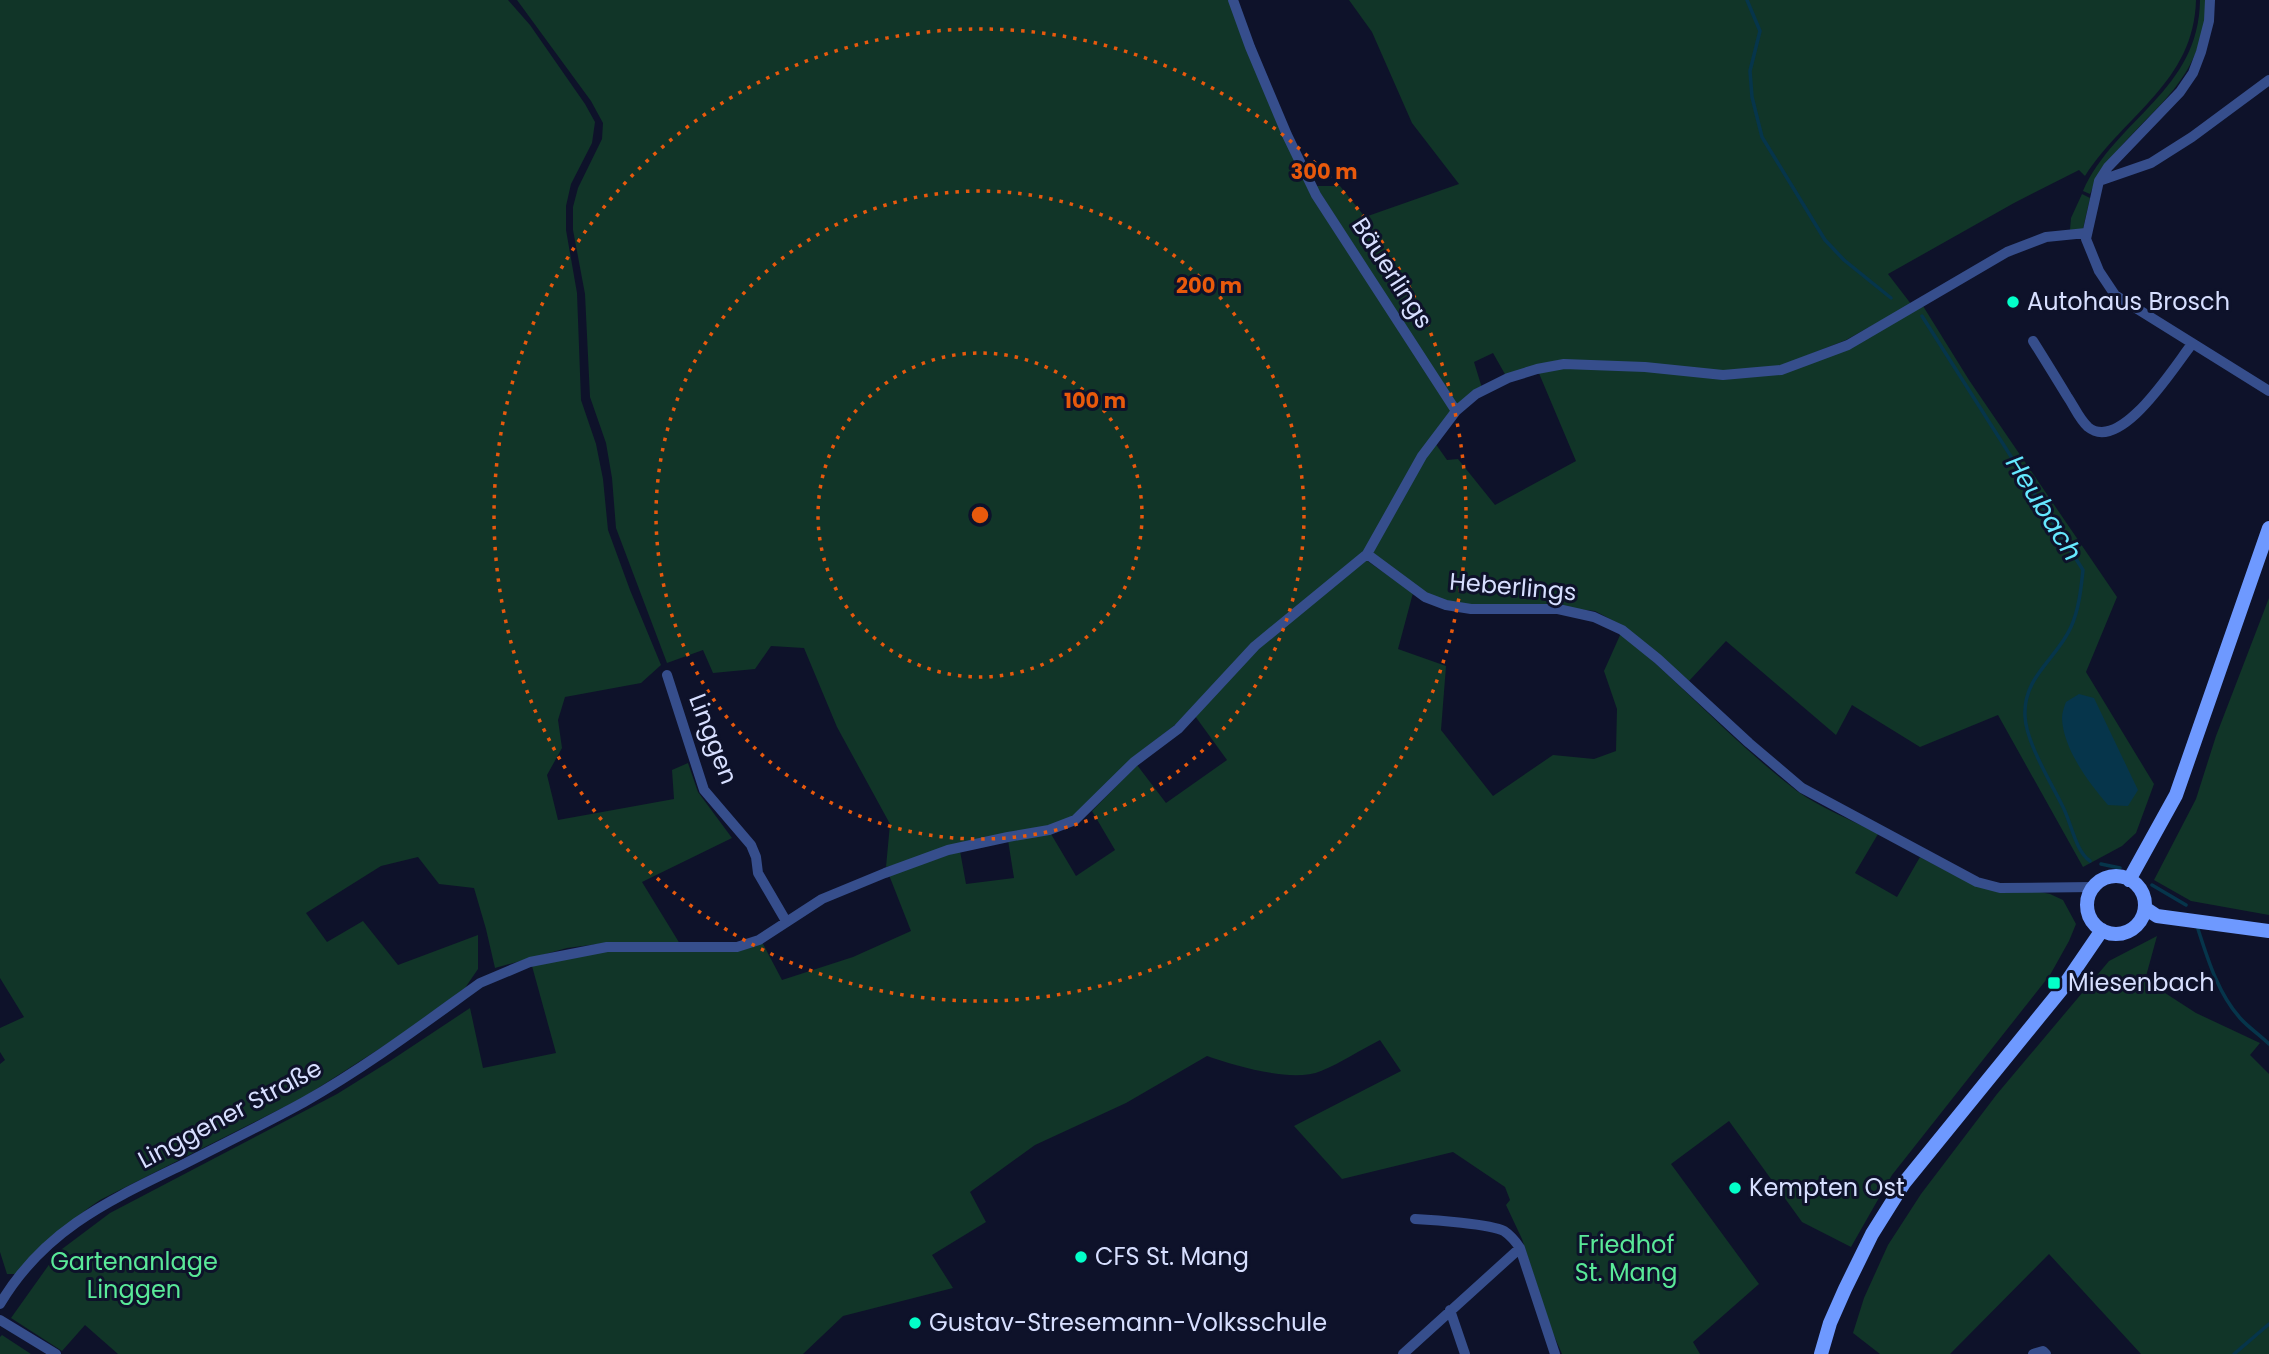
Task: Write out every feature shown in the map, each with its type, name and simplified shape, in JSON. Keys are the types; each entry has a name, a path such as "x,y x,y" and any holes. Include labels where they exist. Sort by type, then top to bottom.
{"main road":[{"path":"2129,880 2176,796 2269,528"},
{"path":"2117,876 2129,880 2142,892 2145,908 2140,921 2128,932 2113,934 2102,930 2090,917 2087,903 2093,887 2103,880 2117,876"},
{"path":"2145,908 2157,916 2269,931"},
{"path":"1821,1354 1832,1320 1872,1234 1904,1183 2061,990 2102,930"}],"street":[{"name":"Bäuerlings","path":"1233,0 1250,47 1316,195 1455,411"},
{"path":"2210,0 2209,21 2202,52 2193,73 2180,92 2117,157 2099,181 2086,233 2099,271 2115,295 2269,391"},
{"path":"2099,181 2151,163 2192,137 2269,80"},
{"path":"1367,554 1422,456 1455,411 1476,394 1508,378 1564,364 1645,367 1723,375 1781,370 1848,345 2007,252 2046,237 2086,233"},
{"path":"2034,341 2082,420 2095,431 2104,433 2122,426 2143,408 2192,344"},
{"name":"Heberlings","path":"1367,554 1425,597 1446,605 1471,609 1558,609 1590,615 1622,630 1802,788 1977,882 2000,888 2093,887"},
{"name":"Linggener Straße","path":"0,1304 9,1289 48,1245 103,1204 258,1127 336,1084 480,983 494,976 530,962 607,947 737,947 759,940 822,899 948,850 1049,830 1075,820 1134,762 1178,729 1255,646 1367,554"},
{"name":"Linggen","path":"667,675 704,790 751,845 758,873 786,921"},
{"path":"1415,1219 1492,1227 1505,1232 1520,1248 1555,1354"},
{"path":"1403,1354 1520,1248"},
{"path":"1450,1310 1465,1354"},
{"path":"0,1320 56,1354"},
{"path":"2033,1354 2043,1351 2046,1354"}],"green space":[{"path":"0,0 508,0 530,25 595,122 592,143 571,184 566,206 566,230 577,293 581,400 596,444 608,530 661,665 641,683 565,697 558,720 562,748 547,775 558,820 674,799 672,770 688,763 698,792 732,838 642,882 680,944 606,943 567,948 495,968 474,888 439,884 418,857 381,866 306,913 327,942 363,921 398,965 478,935 478,969 465,988 393,1040 304,1097 100,1200 56,1234 17,1274 7,1274 0,1252 0,1064 5,1060 0,1052 0,1028 24,1017 0,978"},
{"path":"517,0 1229,0 1284,135 1452,410 1365,551 1252,645 1175,725 1132,758 1073,817 1061,823 886,867 890,824 837,727 804,648 771,646 755,669 713,673 703,650 667,663 616,528 606,443 590,397 585,294 573,230 573,207 578,188 602,139 603,123 591,101"},
{"path":"1349,0 2196,0 2192,29 2171,75 2085,176 2079,170 2014,203 1888,274 1911,304 1846,340 1780,366 1722,371 1603,361 1506,376 1493,353 1474,362 1482,388 1456,406 1316,186 1340,186 1365,217 1459,184 1412,123 1372,32"},
{"path":"2200,0 2206,0 2202,34 2192,61 2178,84 2105,167 2090,194 2083,191 2097,166 2154,102 2186,58 2196,31"},
{"path":"2082,194 2090,198 2083,229 2070,230 2071,218"},
{"path":"1923,306 1969,380 2117,597 2086,672 2154,784 2136,833 2122,846 2083,867 1998,715 1920,747 1852,705 1836,735 1726,641 1689,681 1625,627 1595,611 1559,607 1472,607 1426,595 1371,554 1407,486 1435,443 1447,460 1458,459 1495,505 1576,461 1538,371 1566,366 1645,370 1722,379 1782,373"},
{"path":"1366,560 1413,593 1398,649 1446,666 1441,730 1493,796 1553,755 1594,759 1616,751 1617,709 1604,671 1621,633 1797,791 1878,834 1855,873 1897,897 1920,857 1952,874 2050,894 2063,900 2076,924 2050,975 1892,1175 1851,1247 1802,1222 1729,1121 1671,1164 1759,1284 1693,1342 1700,1354 1562,1354 1522,1239 1506,1205 1510,1200 1505,1187 1453,1152 1342,1179 1294,1126 1401,1071 1380,1040 1328,1068 1309,1074 1264,1072 1207,1056 1126,1103 1035,1145 970,1192 986,1222 932,1255 953,1288 843,1316 803,1354 118,1354 85,1325 62,1351 11,1318 58,1252 110,1213 337,1094 470,1008 483,1068 556,1053 532,966 606,951 738,951 762,942 782,980 853,957 911,931 889,875 960,851 966,884 1014,878 1008,840 1051,834 1076,876 1115,850 1092,811 1137,765 1166,803 1227,760 1195,716 1256,649"},
{"path":"2269,598 2269,915 2191,901 2154,880 2196,799 2216,736"},
{"path":"2157,936 2145,980 2196,1013 2260,1043 2250,1055 2269,1074 2269,1354 2141,1354 2049,1254 1950,1354 1880,1354 1853,1333 1864,1298 1888,1245 1921,1194 1997,1094 2109,961"},
{"path":"2,1335 31,1354 0,1354"}],"water":[{"path":"2079,694 2094,698 2138,790 2128,806 2108,805 2085,776 2067,742 2062,716 2066,702"}],"waterway":[{"name":"Heubach","path":"1747,0 1760,31 1750,71 1752,97 1762,137 1825,240 1844,260 1891,298"},
{"name":"Heubach","path":"1922,316 2083,570 2074,620 2065,638 2029,690 2025,716 2034,749 2077,843 2090,861"},
{"name":"Heubach","path":"2101,864 2120,868"},
{"name":"Heubach","path":"2152,885 2186,905"},
{"name":"Heubach","path":"2198,929 2214,976 2232,1008 2269,1044"},
{"name":"Heubach","path":"2234,1354 2269,1324"}],"place":[{"name":"Autohaus Brosch","path":"2013,302"},
{"name":"Miesenbach","path":"2054,983"},
{"name":"Kempten Ost","path":"1735,1188"},
{"name":"CFS St. Mang","path":"1081,1257"},
{"name":"Gustav-Stresemann-Volksschule","path":"915,1323"}],"park label":[{"name":"Friedhof St. Mang","path":"1626,1259"},
{"name":"Gartenanlage Linggen","path":"134,1276"}]}
